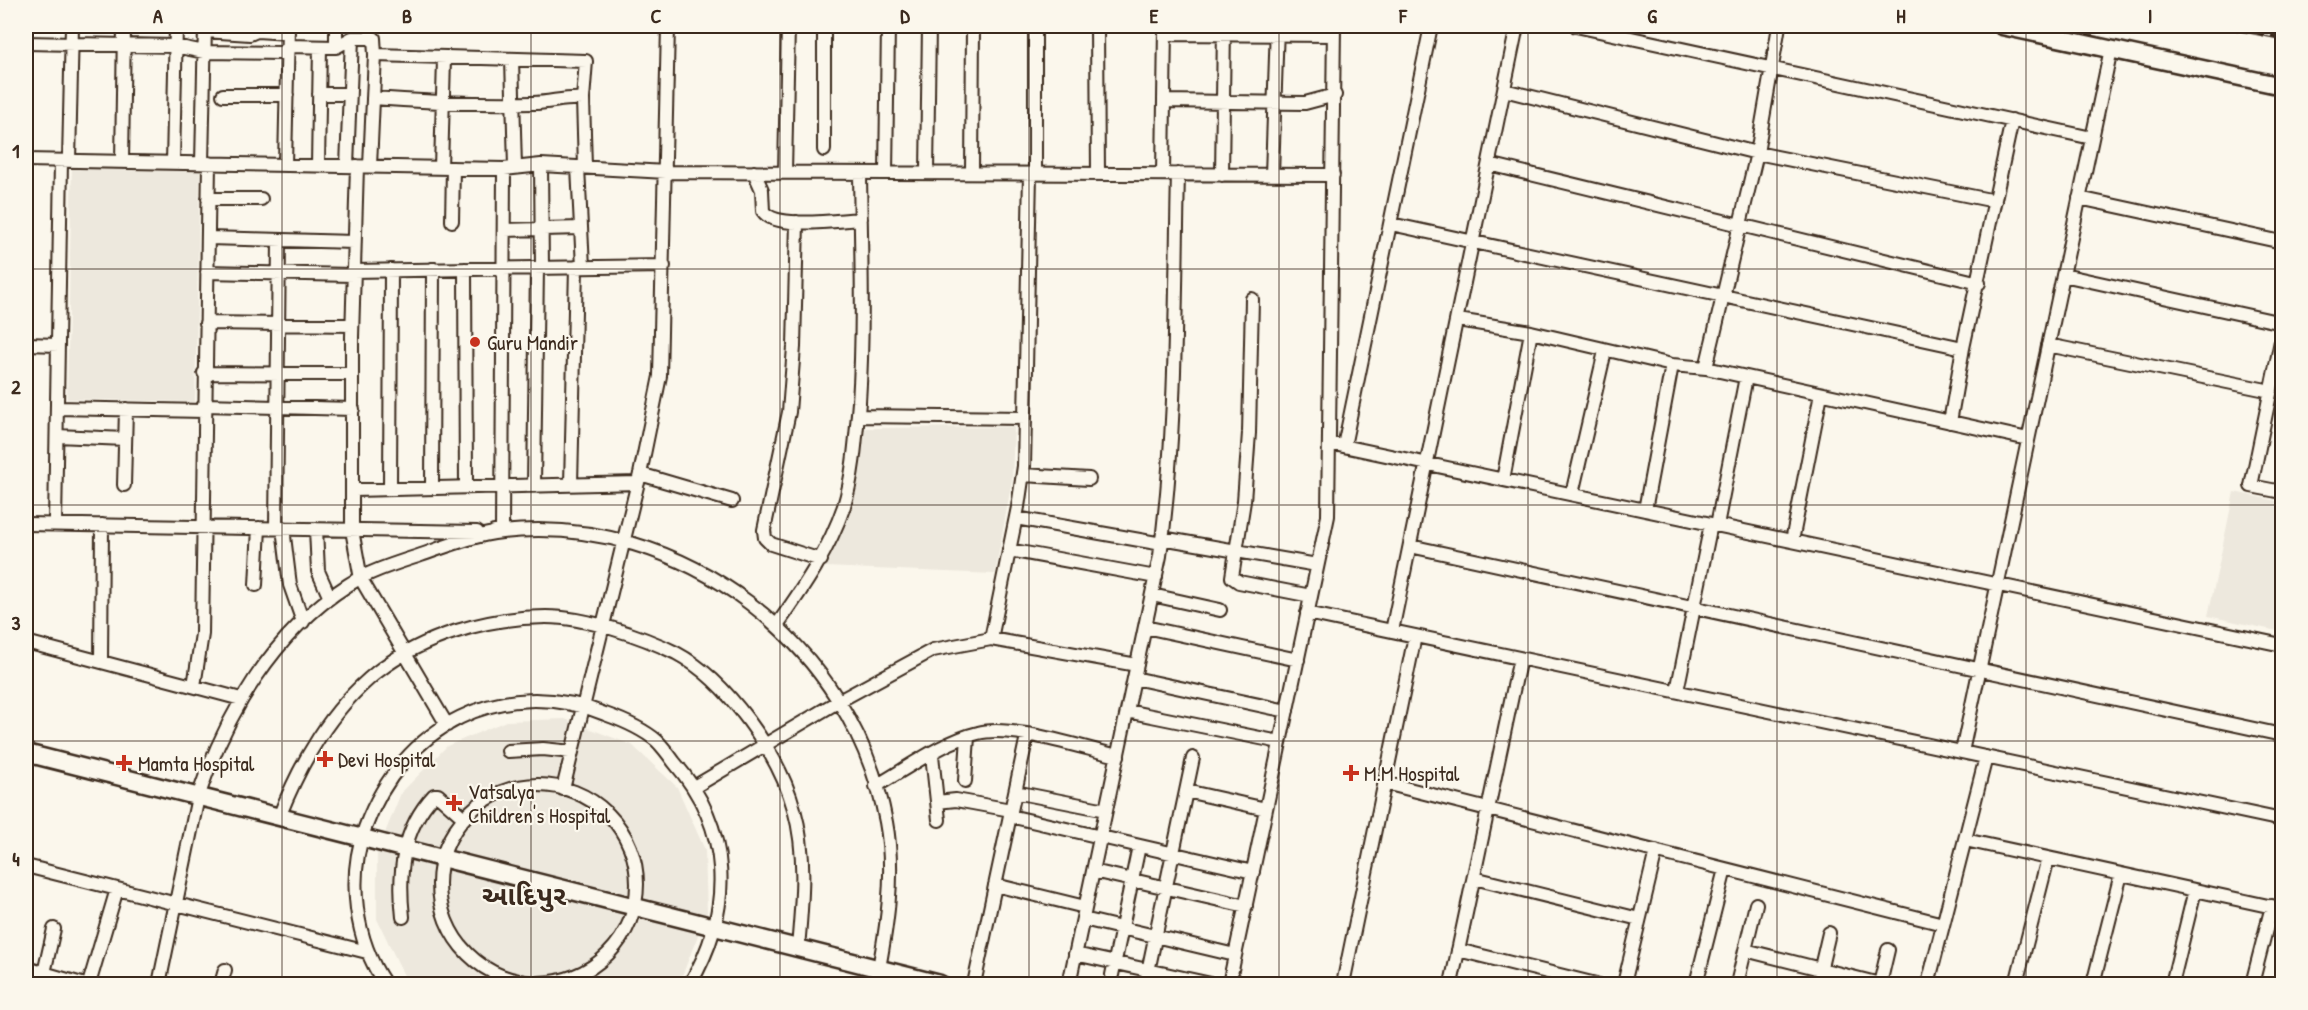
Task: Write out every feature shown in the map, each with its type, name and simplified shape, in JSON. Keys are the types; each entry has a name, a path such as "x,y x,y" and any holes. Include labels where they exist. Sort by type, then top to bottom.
{"main road":[{"path":"2002,26 2283,86"},
{"path":"26,753 198,800 279,817 361,841"},
{"path":"26,760 361,841 914,984"},
{"path":"715,931 798,948 877,976 940,984"}],"street":[{"path":"55,524 58,345 72,26"},
{"path":"122,162 124,26"},
{"path":"173,163 176,26"},
{"path":"336,26 336,47"},
{"path":"563,789 639,478 660,376 668,26"},
{"path":"785,172 788,26"},
{"path":"824,26 824,150"},
{"path":"886,173 888,26"},
{"path":"927,173 929,26"},
{"path":"972,173 973,26"},
{"path":"991,639 1023,475 1035,26"},
{"path":"1097,26 1098,174"},
{"path":"1344,446 1431,26"},
{"path":"1392,631 1517,26"},
{"path":"1576,26 2092,138"},
{"path":"1706,368 1742,224 1779,26"},
{"path":"194,686 202,634 204,373 208,238 205,28 227,29 250,34 257,28 288,29 285,165"},
{"path":"1163,174 1166,101 1165,30 1334,30 1335,95 1328,516 1229,984"},
{"path":"1222,175 1224,30"},
{"path":"1272,175 1278,31"},
{"path":"26,43 175,46 204,52 282,53 288,46 336,47 352,38 374,38 370,166"},
{"path":"352,38 349,94 354,242 352,530 361,579 447,725"},
{"path":"318,165 320,46"},
{"path":"1962,752 2110,49"},
{"path":"375,55 586,61 571,484"},
{"path":"444,58 447,168 452,221"},
{"path":"502,532 504,230 509,168 512,59"},
{"path":"1504,90 1757,153 1995,201"},
{"path":"319,94 349,94"},
{"path":"224,95 287,95"},
{"path":"1166,101 1305,103 1335,95"},
{"path":"373,98 444,103 539,104 564,97 583,99"},
{"path":"1950,422 1963,348 1979,283 2012,120"},
{"path":"26,160 447,168 509,168 541,165 666,172 1333,175"},
{"path":"1489,164 1979,283"},
{"path":"534,485 542,229 541,165"},
{"path":"754,172 762,190 764,214 776,220 797,222 861,219"},
{"path":"777,625 821,560 844,505 858,416 862,354 860,173"},
{"path":"1069,984 1162,541 1173,425 1178,174"},
{"path":"2079,198 2283,242"},
{"path":"208,199 261,199"},
{"path":"797,222 794,347 789,412 764,530 765,538 771,543 821,560"},
{"path":"1391,224 1963,348"},
{"path":"504,230 581,228"},
{"path":"208,238 354,242"},
{"path":"279,240 280,528 290,585 303,622"},
{"path":"207,272 279,274 664,266"},
{"path":"465,269 466,487"},
{"path":"390,489 391,270"},
{"path":"432,488 433,270"},
{"path":"2062,275 2283,323"},
{"path":"1252,299 1249,433 1234,580 1311,596"},
{"path":"1458,320 1531,332 1672,365 1706,368 2028,439"},
{"path":"206,323 352,325"},
{"path":"1503,480 1531,332"},
{"path":"2283,336 2252,486 2283,492"},
{"path":"26,344 58,345"},
{"path":"2048,345 2271,391"},
{"path":"1572,494 1605,351"},
{"path":"1645,510 1672,365"},
{"path":"204,373 352,374"},
{"path":"1677,691 1746,377"},
{"path":"1792,541 1821,394"},
{"path":"57,408 353,409"},
{"path":"124,485 126,409"},
{"path":"858,416 1025,418"},
{"path":"57,436 125,439"},
{"path":"1329,443 2283,645"},
{"path":"1023,475 1089,479"},
{"path":"354,490 571,484 639,478 732,501"},
{"path":"1016,518 1317,565"},
{"path":"26,524 550,531 624,541 708,573 754,604 792,638 828,682 855,728 876,786 886,823 890,882 877,976"},
{"path":"101,662 102,525"},
{"path":"256,585 259,528"},
{"path":"316,529 318,571 330,598"},
{"path":"159,984 198,800 216,749 241,699 262,667 303,622 330,598 361,579 467,539 502,532"},
{"path":"1410,546 1979,667 2283,735"},
{"path":"1009,550 1156,577"},
{"path":"1152,595 1220,610"},
{"path":"1307,613 2283,820"},
{"path":"279,817 295,778 319,737 344,703 377,672 405,654 458,631 498,621 548,617 603,626 634,635 678,654 719,687 766,744 794,809 802,853 803,890 798,948"},
{"path":"1145,627 1298,660"},
{"path":"1343,984 1415,636"},
{"path":"694,787 839,701 933,650 991,639 1137,665"},
{"path":"26,642 241,699"},
{"path":"1451,984 1520,658"},
{"path":"1134,678 1287,711"},
{"path":"385,984 367,952 358,914 356,878 361,841 375,800 394,772 423,741 447,725 471,712 521,699 552,699 584,705 622,720 656,741 694,787 713,824 720,862 715,931 702,964 690,984"},
{"path":"1128,711 1280,742"},
{"path":"876,786 978,733 1001,731 1028,735 1118,756"},
{"path":"974,984 1028,735"},
{"path":"964,781 968,737"},
{"path":"508,751 543,749 572,752"},
{"path":"932,755 939,819"},
{"path":"1928,984 1986,757"},
{"path":"1147,976 1193,758"},
{"path":"1384,783 1943,924"},
{"path":"540,785 563,789 591,801 619,826 634,858 637,879 634,910 622,936 596,964 579,974 556,981 533,983 501,975 482,965 456,939 446,919 440,899 441,862 448,842 464,818 483,801 520,786 540,785"},
{"path":"1186,791 1266,809"},
{"path":"1016,792 1106,810"},
{"path":"403,917 400,879 403,852 423,809 435,795 441,796 464,818"},
{"path":"937,802 956,800 1253,873"},
{"path":"1965,840 2277,907 2252,984"},
{"path":"1113,969 1139,846"},
{"path":"1624,984 1656,851"},
{"path":"2016,984 2048,858"},
{"path":"26,867 367,952"},
{"path":"1696,984 1725,869"},
{"path":"1093,871 1246,906"},
{"path":"2093,984 2121,874"},
{"path":"1474,878 1640,919"},
{"path":"995,885 1084,913 1122,928 1236,955"},
{"path":"89,984 117,889"},
{"path":"2172,984 2195,890"},
{"path":"1737,984 1756,904"},
{"path":"44,973 54,929"},
{"path":"1817,984 1829,933"},
{"path":"1458,950 1596,984"},
{"path":"1745,950 1821,969 1845,980 1880,984 1888,950"},
{"path":"1075,954 1113,969 1211,984"},
{"path":"26,968 61,981 82,984"},
{"path":"221,984 225,970"}],"shaded area":[{"path":"72,162 200,165 195,402 67,399"},
{"path":"1014,427 1012,480 995,574 825,567 853,498 866,428"},
{"path":"2234,492 2282,502 2282,632 2208,616"},
{"path":"565,719 632,745 677,787 705,850 707,912 682,976 673,984 408,984 377,919 377,853 401,793 447,746 506,721"}],"railway":[{"path":"2223,26 2282,38"},
{"path":"2267,26 2282,29"}],"place":[{"name":"Guru Mandir","path":"475,342"},
{"name":"Devi Hospital","path":"325,759"},
{"name":"Mamta Hospital","path":"124,763"},
{"name":"M.M Hospital","path":"1351,773"},
{"name":"Vatsalya Children's Hospital","path":"454,803"}],"district":[{"name":"આદિપુર","path":"524,895"}]}
